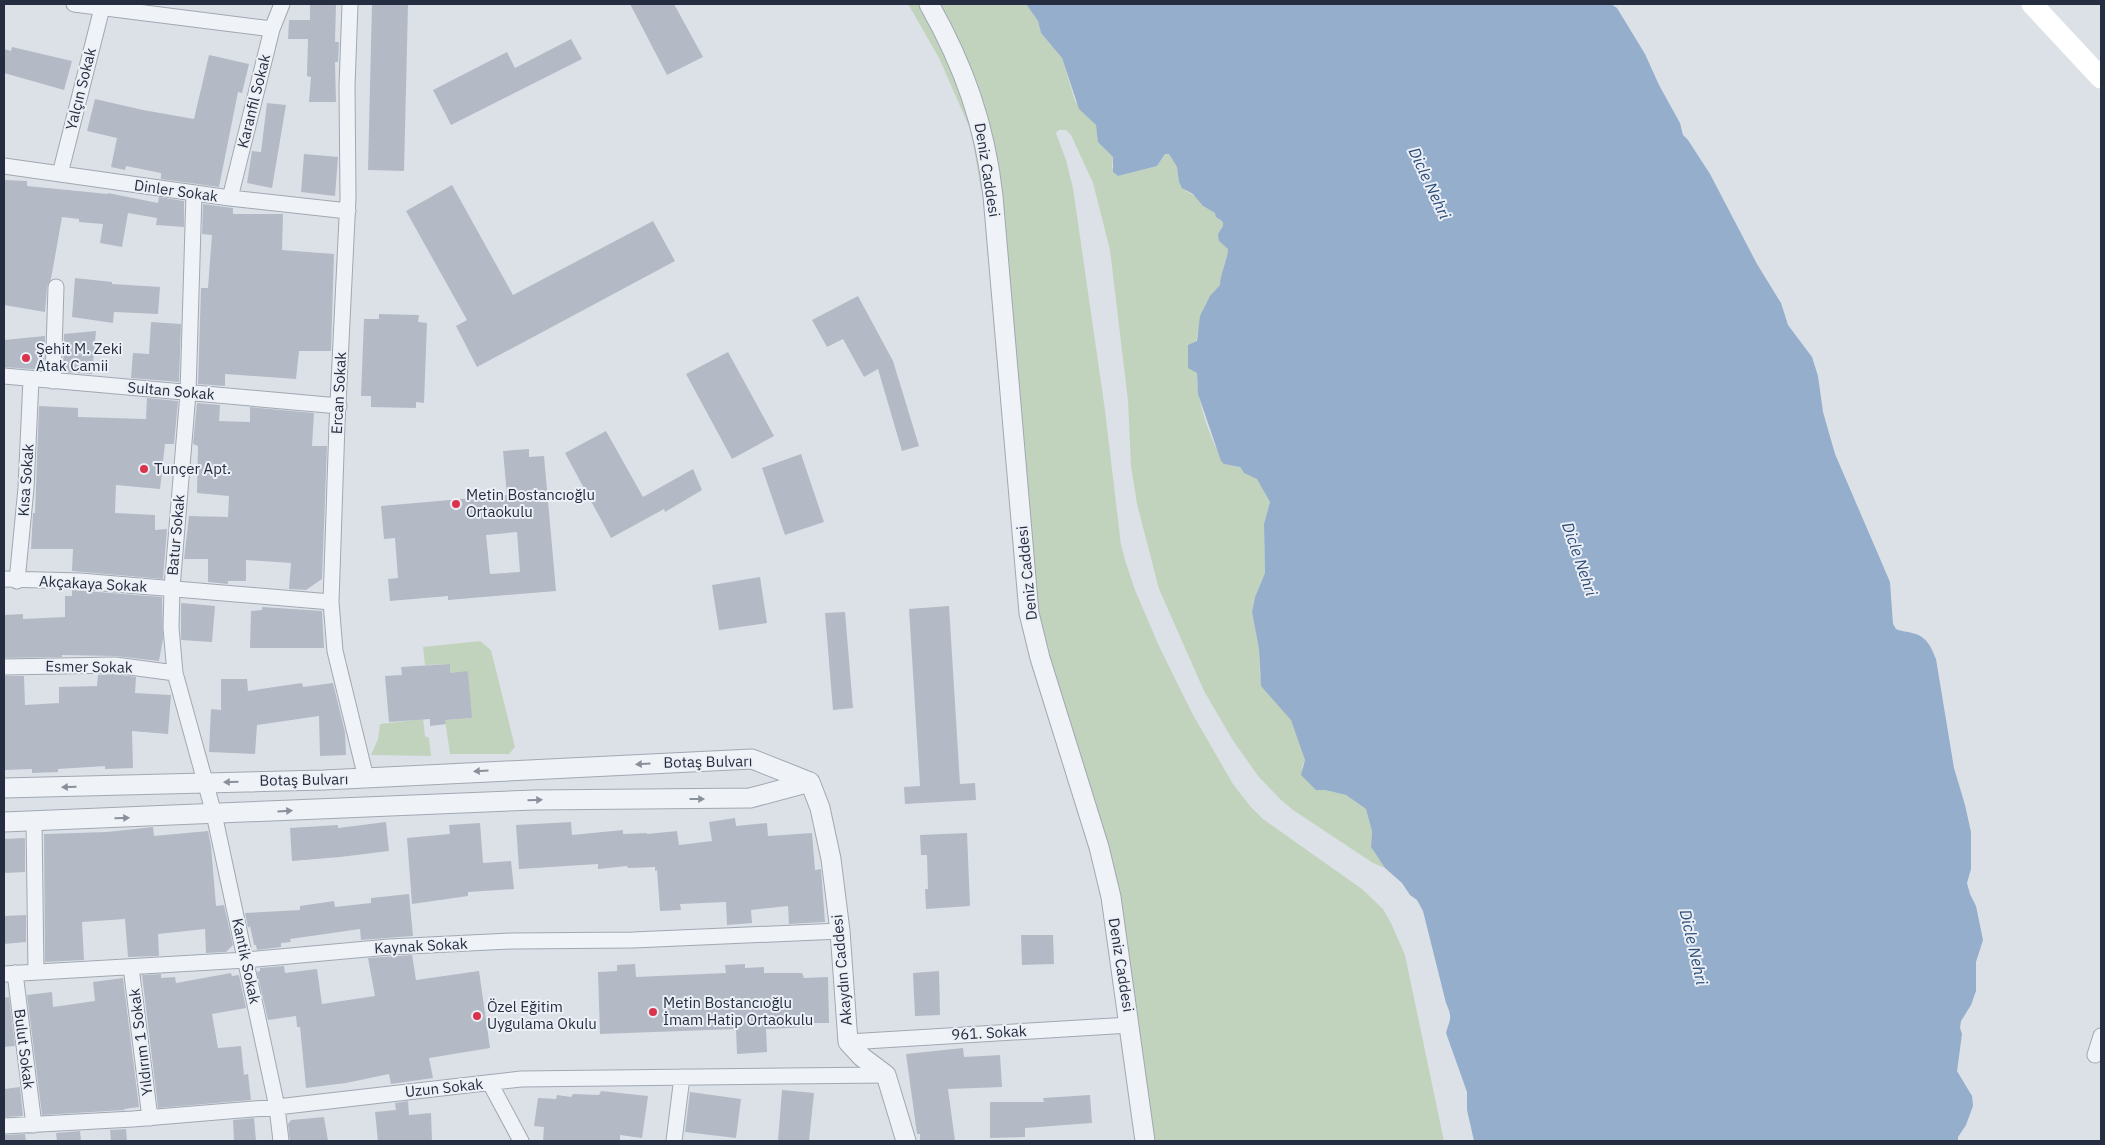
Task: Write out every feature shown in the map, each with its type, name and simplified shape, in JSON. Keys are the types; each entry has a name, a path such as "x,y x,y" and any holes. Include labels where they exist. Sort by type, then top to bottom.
{"main road":[{"path":"2032,4 2101,78"}],"street":[{"path":"74,4 102,5 272,28"},
{"name":"Karanfil Sokak","path":"230,198 272,28 282,4"},
{"name":"Ercan Sokak","path":"350,4 348,211 331,602 334,651 366,778"},
{"name":"Deniz Caddesi","path":"929,4 949,40 967,83 987,152 993,196 1029,613 1040,658 1098,846 1111,897 1145,1141"},
{"name":"Yalçın Sokak","path":"60,174 102,5"},
{"name":"Dinler Sokak","path":"4,166 230,198 348,211"},
{"name":"Batur Sokak","path":"194,193 188,393 172,588 171,628 175,673 205,782"},
{"path":"53,381 56,287"},
{"name":"Sultan Sokak","path":"4,376 339,406"},
{"name":"Kısa Sokak","path":"11,580 26,488 31,379"},
{"name":"Akçakaya Sokak","path":"11,580 80,581 331,602"},
{"name":"Esmer Sokak","path":"4,667 115,665 175,673"},
{"name":"Botaş Bulvarı","path":"4,788 366,778 752,758 810,782"},
{"name":"Kantik Sokak","path":"205,782 214,814 246,960 277,1107 281,1141"},
{"name":"Botaş Bulvarı","path":"4,822 534,800 750,798 810,782"},
{"name":"Akaydın Caddesi","path":"810,782 820,808 832,859 840,931 848,1042 862,1057 886,1075"},
{"path":"34,821 36,972"},
{"name":"Kaynak Sokak","path":"9,974 246,960 389,947 493,942 633,940 840,931"},
{"name":"Yıldırım 1 Sokak","path":"131,967 150,1118"},
{"name":"Bulut Sokak","path":"9,974 34,1125"},
{"name":"961. Sokak","path":"848,1042 1130,1025"},
{"path":"2095,1055 2101,1036"},
{"path":"886,1075 906,1141"},
{"name":"Uzun Sokak","path":"4,1126 150,1118 277,1107 521,1080 886,1075"},
{"path":"674,1141 682,1077"},
{"path":"490,1083 521,1141"}],"green space":[{"path":"908,4 1026,4 1038,21 1041,33 1062,58 1075,101 1096,125 1103,147 1113,157 1112,167 1118,176 1157,166 1165,154 1169,154 1177,167 1179,182 1186,191 1197,197 1203,206 1215,213 1219,220 1223,222 1221,229 1224,244 1228,249 1220,285 1207,304 1203,314 1191,368 1197,373 1199,396 1205,420 1224,464 1240,467 1244,473 1258,479 1270,502 1264,524 1265,573 1255,597 1252,612 1259,649 1260,677 1291,720 1303,751 1305,760 1302,767 1316,790 1346,795 1366,809 1372,830 1371,847 1385,868 1373,863 1293,810 1280,799 1258,776 1232,739 1204,691 1159,589 1137,504 1131,466 1128,401 1110,250 1093,183 1071,135 1066,130 1059,130 1056,133 1066,160 1073,188 1105,410 1121,545 1135,590 1159,646 1192,713 1233,784 1263,819 1362,889 1383,909 1391,923 1405,955 1444,1141 1145,1141 1111,897 1040,658 992,190 981,190 971,131 939,58"},
{"path":"480,641 491,650 515,747 509,754 450,754 445,720 471,718 468,672 450,673 449,664 425,665 423,647"},
{"path":"423,719 425,736 429,738 431,756 371,755 378,739 380,724"}],"water":[{"name":"Dicle Nehri","path":"1026,4 1611,4 1617,8 1645,54 1659,85 1680,123 1683,135 1710,174 1757,264 1781,303 1788,325 1812,357 1818,376 1823,412 1835,454 1890,582 1893,624 1900,631 1917,634 1925,639 1936,659 1954,768 1971,832 1971,869 1967,883 1976,906 1983,940 1976,962 1976,991 1971,1005 1961,1021 1960,1028 1962,1034 1957,1071 1972,1096 1973,1106 1966,1125 1958,1137 1958,1141 1474,1141 1467,1110 1467,1092 1446,1033 1450,1021 1450,1012 1446,1003 1423,911 1417,900 1410,895 1402,883 1385,868 1371,847 1372,831 1366,809 1346,795 1316,790 1301,775 1305,760 1291,720 1261,686 1259,649 1252,612 1255,597 1265,573 1264,524 1270,502 1257,479 1244,473 1240,467 1224,464 1221,461 1198,394 1197,373 1188,368 1188,345 1197,341 1200,316 1210,296 1220,285 1228,249 1219,241 1218,234 1223,226 1223,222 1216,217 1215,213 1203,206 1193,194 1182,188 1179,182 1177,167 1169,154 1165,154 1157,166 1118,176 1113,172 1113,157 1098,142 1096,125 1079,109 1062,58 1041,33 1038,21"}],"building":[{"path":"310,4 336,4 335,42 339,42 338,62 335,62 336,102 309,102 311,77 307,76 308,39 288,39 289,20 310,20"},
{"path":"372,4 408,5 404,171 368,170"},
{"path":"630,4 674,4 703,57 667,75"},
{"path":"571,39 582,59 451,125 433,90 507,52 515,68"},
{"path":"12,47 72,61 64,90 4,73 4,49 11,51"},
{"path":"209,55 249,64 242,93 238,92 219,187 161,179 161,173 126,166 125,170 111,167 117,138 87,131 95,99 194,119"},
{"path":"267,103 286,105 272,188 247,183 252,151 261,152"},
{"path":"304,154 338,157 335,196 301,192"},
{"path":"4,180 27,181 27,186 108,193 158,203 159,197 184,201 184,227 156,225 157,218 128,213 122,247 100,243 103,224 79,222 79,219 62,217 51,279 47,287 45,312 4,305"},
{"path":"452,185 513,295 653,221 675,261 477,367 456,326 467,320 406,211"},
{"path":"203,204 233,208 233,214 283,214 282,250 334,254 331,351 299,351 296,379 225,374 225,386 198,384 201,288 208,288 212,235 202,234"},
{"path":"75,278 112,282 112,284 160,287 158,314 114,312 113,323 72,317"},
{"path":"858,296 893,361 919,446 902,451 878,369 864,377 843,339 827,347 812,320"},
{"path":"379,314 419,315 418,322 427,323 424,403 416,402 416,408 371,407 371,396 361,396 364,319 379,319"},
{"path":"151,322 181,324 179,382 131,378 133,353 149,354"},
{"path":"96,331 92,374 63,372 64,334"},
{"name":"Şehit M. Zeki Atak Camii","path":"45,336 44,370 4,367 4,340"},
{"path":"728,352 774,436 732,459 686,374"},
{"path":"147,398 178,401 174,444 165,444 160,489 116,485 115,513 155,515 155,530 167,529 163,579 72,571 73,549 31,549 33,513 35,513 39,406 78,408 78,417 146,419"},
{"path":"197,403 220,405 219,421 250,422 250,407 314,413 312,446 327,446 322,579 306,590 289,589 291,563 246,560 246,581 228,581 228,584 208,582 208,559 184,559 189,516 228,517 229,496 197,493 198,446 193,444"},
{"path":"606,431 643,497 693,469 702,490 665,512 664,509 611,538 565,453"},
{"path":"529,449 529,457 544,456 556,591 448,600 448,596 390,601 388,579 398,578 395,538 384,539 381,506 507,495 503,451","holes":["517,532 520,572 490,574 486,535"]},
{"path":"801,454 824,522 785,535 762,468"},
{"path":"760,577 767,623 719,630 712,585"},
{"path":"72,590 162,597 163,639 159,661 115,656 62,655 62,657 4,658 4,615 23,614 23,619 65,617 65,596 72,596"},
{"path":"181,603 215,606 212,642 181,640"},
{"path":"949,606 960,784 975,783 976,800 905,804 904,787 920,786 909,609"},
{"path":"262,607 322,611 324,648 250,648 251,611 262,610"},
{"path":"845,612 853,708 833,710 825,613"},
{"path":"450,664 450,673 468,671 472,718 445,720 446,724 430,726 430,719 389,722 385,676 402,675 401,667"},
{"path":"114,674 136,677 135,693 171,695 168,734 132,731 133,768 105,769 105,766 32,773 32,769 4,770 4,676 24,676 25,705 59,703 59,687 97,686 98,675"},
{"path":"221,679 247,679 248,691 302,683 303,687 333,683 345,732 346,755 320,756 319,716 257,725 255,754 209,752 211,709 221,710"},
{"path":"735,818 736,826 767,823 768,836 812,833 815,870 821,869 825,922 789,924 788,906 751,910 752,923 727,925 726,902 680,904 681,910 660,911 657,870 655,871 655,867 628,868 627,866 598,869 598,864 519,869 516,825 571,822 572,835 623,830 623,834 677,831 679,845 712,841 709,822"},
{"path":"386,822 389,851 292,861 290,828 338,825 338,828"},
{"path":"480,823 483,863 511,861 514,889 468,892 468,896 412,904 407,838 450,834 449,825"},
{"path":"153,827 154,836 208,831 216,906 224,905 233,945 226,952 206,953 205,929 158,934 159,956 128,957 125,919 82,922 84,960 45,962 44,834 107,832"},
{"path":"967,833 970,906 926,909 925,889 928,889 927,855 921,855 920,835"},
{"path":"25,838 25,872 4,873 4,839"},
{"path":"409,894 413,936 361,940 360,929 290,939 291,942 281,943 281,947 257,950 250,926 248,928 245,913 300,910 300,906 334,901 335,907 371,903 371,898"},
{"path":"26,915 26,942 4,944 4,916"},
{"path":"1021,935 1053,935 1054,964 1022,965"},
{"path":"412,955 416,980 479,971 490,1048 429,1058 433,1078 391,1084 389,1074 346,1083 306,1088 300,1027 297,1027 296,1016 268,1020 257,972 260,971 260,968 284,966 285,973 317,969 322,1004 375,996 368,958"},
{"path":"635,964 636,977 726,973 725,965 745,964 745,968 764,967 764,973 802,973 804,978 828,977 829,1023 809,1023 809,1027 766,1029 767,1052 737,1054 736,1029 600,1034 598,972 617,971 617,965"},
{"path":"939,971 940,1015 915,1016 913,973"},
{"path":"231,973 232,976 239,975 246,1008 212,1014 218,1048 241,1046 244,1075 248,1074 251,1100 158,1108 142,975 161,974 161,978 175,977 176,983"},
{"path":"123,978 139,1107 125,1110 42,1115 27,995 52,992 53,1007 95,1001 93,982"},
{"path":"9,997 15,1046 4,1047 4,998"},
{"path":"963,1048 964,1057 1000,1055 1002,1087 948,1089 955,1141 920,1141 920,1134 917,1134 906,1054"},
{"path":"20,1087 23,1116 4,1117 4,1089"},
{"path":"782,1090 814,1093 809,1141 778,1141"},
{"path":"601,1091 648,1096 642,1138 620,1135 620,1141 543,1141 544,1127 534,1126 538,1098 556,1099 557,1095 571,1097 573,1094 599,1095"},
{"path":"690,1092 741,1099 736,1138 685,1132"},
{"path":"1090,1095 1092,1123 1025,1128 1025,1137 990,1138 990,1102 1044,1102 1043,1098"},
{"path":"408,1101 409,1115 431,1113 432,1141 378,1141 375,1112 396,1110 395,1103"},
{"path":"324,1117 328,1141 290,1141 288,1124 291,1120"},
{"path":"254,1118 256,1141 234,1141 233,1120"},
{"path":"126,1129 127,1141 111,1141 110,1130"},
{"path":"80,1131 81,1141 57,1141 56,1133"},
{"path":"25,1134 26,1141 4,1141 4,1135"}],"place":[{"name":"Şehit M. Zeki Atak Camii","path":"26,358"},
{"name":"Tunçer Apt.","path":"144,469"},
{"name":"Metin Bostancıoğlu Ortaokulu","path":"456,504"},
{"name":"Metin Bostancıoğlu İmam Hatip Ortaokulu","path":"653,1012"},
{"name":"Özel Eğitim Uygulama Okulu","path":"477,1016"}]}
